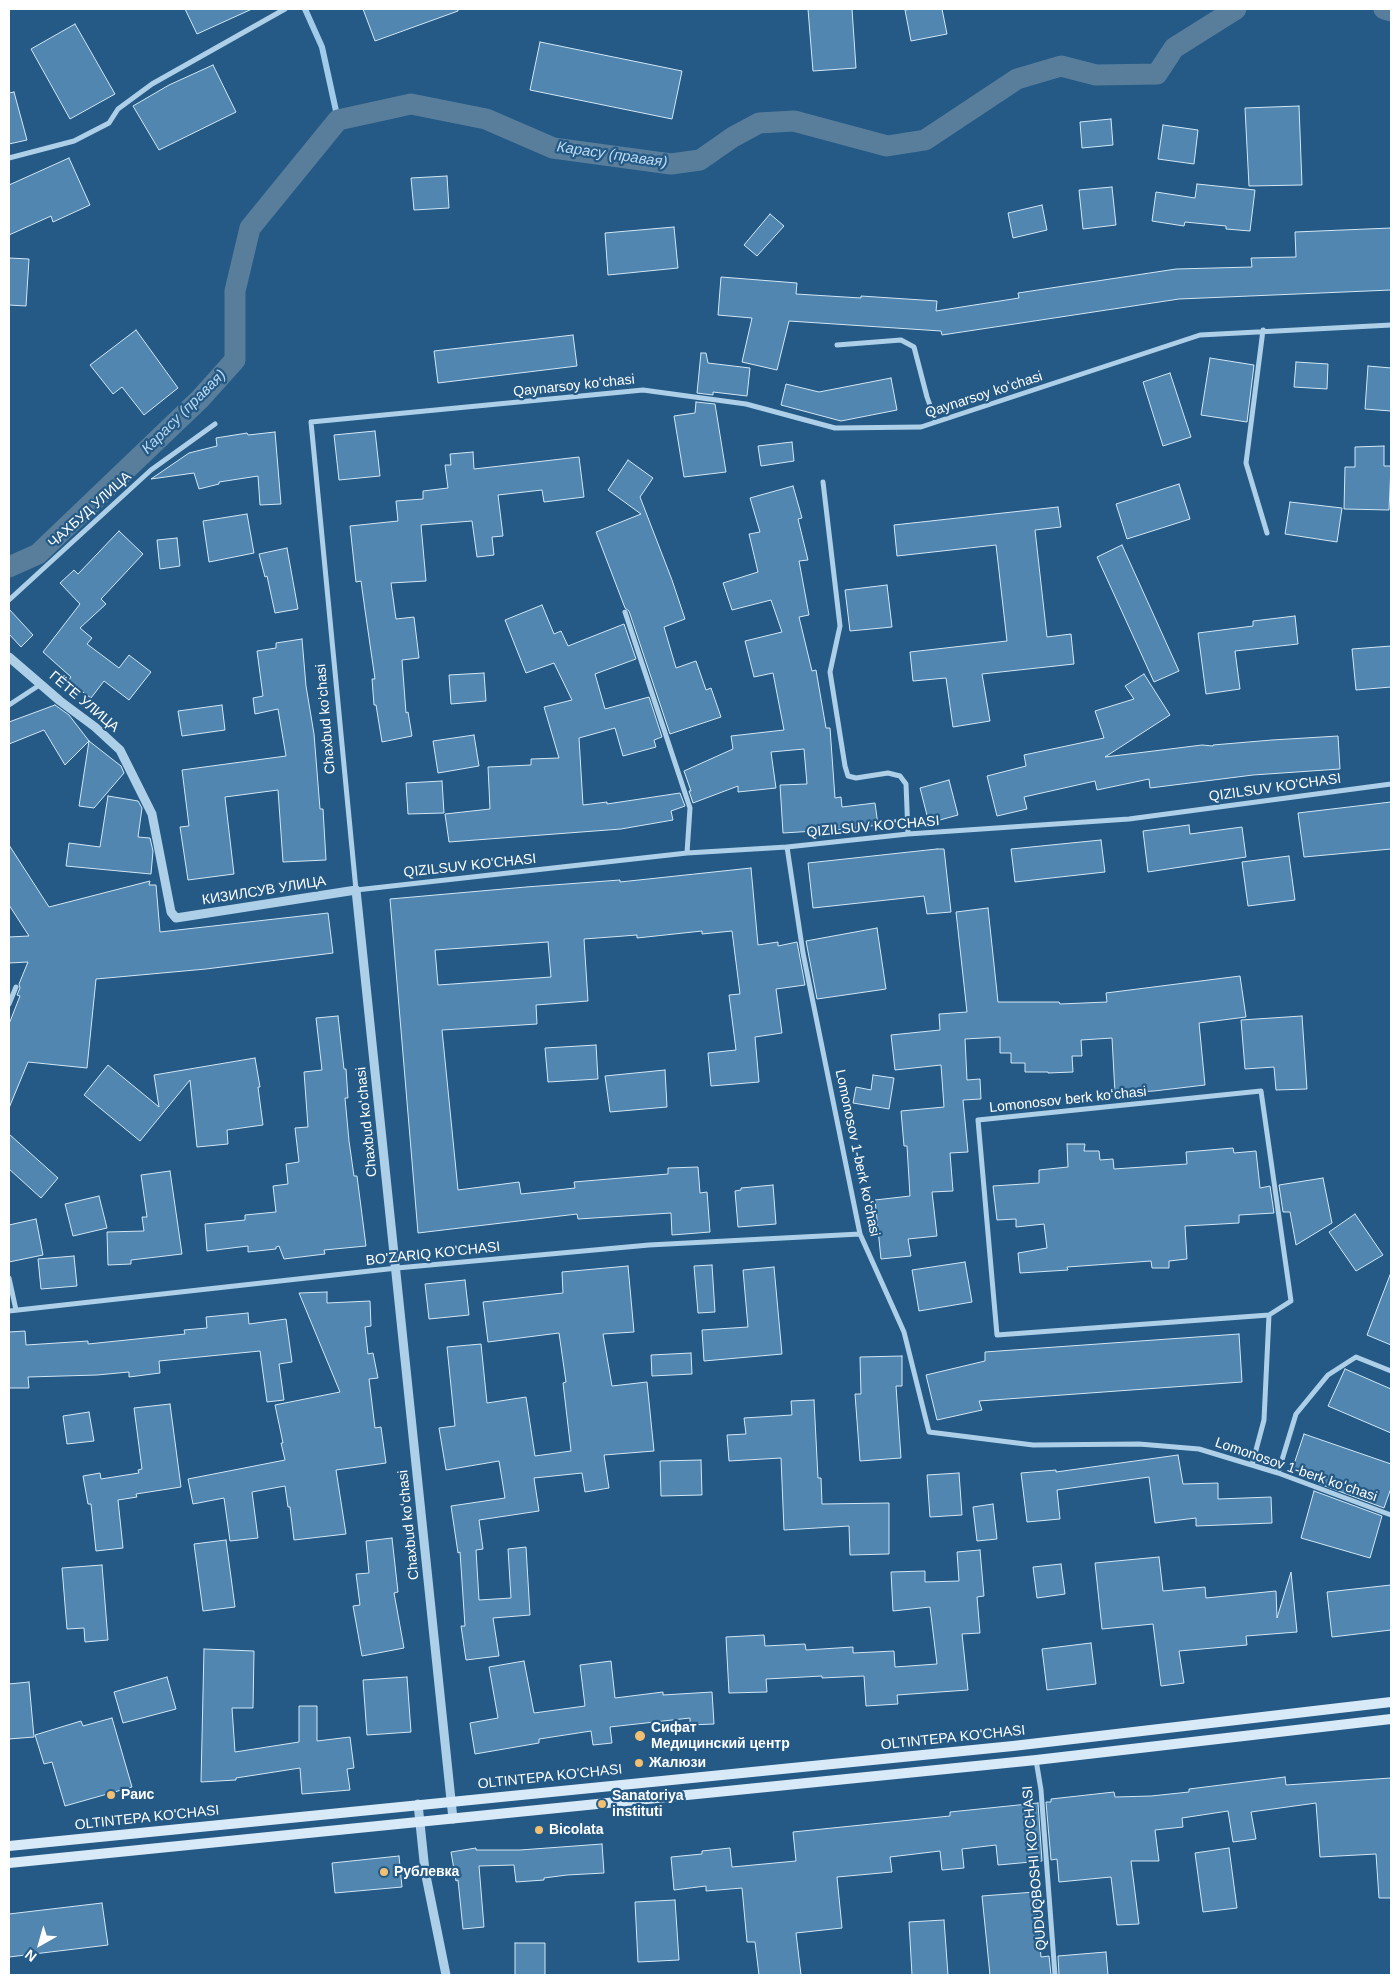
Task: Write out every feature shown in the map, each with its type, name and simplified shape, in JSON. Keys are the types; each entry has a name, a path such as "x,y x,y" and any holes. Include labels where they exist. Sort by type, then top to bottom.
{"main road":[{"name":"OLTINTEPA KO'CHASI","path":"9,1846 1035,1744 1391,1702"},
{"path":"9,1863 1036,1760 1391,1720"},
{"path":"1035,1744 1036,1760"}],"street":[{"path":"9,158 74,141 109,123 118,109 152,84 285,9"},
{"name":"Qaynarsoy koʻchasi","path":"311,422 643,390 746,404 835,428 921,427 1200,335 1263,330 1391,325"},
{"path":"1263,330 1246,463 1267,533"},
{"path":"837,345 901,340 914,346 927,397 936,422"},
{"name":"Chaxbud koʻchasi","path":"311,422 356,890 397,1268 453,1819"},
{"name":"ЧАХБУД УЛИЦА","path":"9,600 151,470 215,424"},
{"path":"823,482 840,626 830,672 845,766 848,776 856,778 888,773 900,776 906,784 908,834"},
{"path":"624,612 690,808 687,853"},
{"name":"ГЁТЕ УЛИЦА","path":"9,657 95,727 120,750 152,814 171,912 176,918"},
{"path":"9,705 41,684"},
{"name":"QIZILSUV KO'CHASI","path":"356,890 687,853 787,847 908,834 1129,819 1391,784"},
{"name":"Lomonosov 1-berk koʻchasi","path":"787,847 803,953 860,1234 904,1332 929,1432 1033,1445 1138,1444 1199,1449 1278,1473 1391,1516"},
{"name":"КИЗИЛСУВ УЛИЦА","path":"176,918 356,890"},
{"path":"9,1004 16,987"},
{"name":"Lomonosov berk koʻchasi","path":"1261,1091 1291,1301 1269,1315 997,1335 978,1120 1261,1091"},
{"name":"BO'ZARIQ KO'CHASI","path":"9,1311 397,1268 649,1245 860,1234"},
{"path":"9,1278 16,1310"},
{"path":"1252,1465 1264,1420 1269,1315"},
{"path":"1278,1473 1296,1414 1328,1375 1356,1357 1391,1371"},
{"name":"QUDUQBOSHI KO'CHASI","path":"1036,1760 1041,1790 1056,1975"},
{"path":"418,1804 426,1871 446,1975"}],"building":[{"path":"185,9 252,9 197,34"},
{"path":"363,9 458,9 458,11 375,41"},
{"path":"808,9 852,9 856,68 813,71"},
{"path":"942,9 947,34 911,41 905,10"},
{"path":"75,24 115,94 70,119 31,49"},
{"path":"540,42 682,71 672,119 530,90"},
{"path":"213,65 236,112 159,150 133,106 169,85"},
{"path":"14,92 27,140 9,144 9,93"},
{"path":"1299,106 1302,185 1249,186 1245,108"},
{"path":"1111,119 1113,145 1082,148 1080,122"},
{"path":"1163,125 1198,130 1194,164 1158,159"},
{"path":"69,158 90,205 53,222 51,216 9,235 9,185"},
{"path":"447,176 449,208 414,210 411,178"},
{"path":"1197,184 1255,190 1250,231 1226,229 1226,226 1185,222 1184,226 1152,221 1156,192 1195,198"},
{"path":"1112,187 1116,225 1083,229 1079,190"},
{"path":"1042,205 1047,230 1013,238 1008,213"},
{"path":"770,214 784,226 757,256 744,245"},
{"path":"674,227 678,268 608,275 605,233"},
{"path":"1391,228 1391,290 1179,299 942,335 941,331 789,321 777,370 742,362 752,318 718,315 721,277 797,283 796,294 937,301 936,311 1019,298 1018,293 1176,269 1252,267 1251,258 1296,257 1295,232"},
{"path":"9,258 29,259 26,306 9,305"},
{"path":"136,330 178,388 144,415 122,387 113,394 90,365"},
{"path":"573,335 577,366 438,383 434,351"},
{"path":"701,353 706,353 708,363 750,368 747,396 713,392 713,395 697,393"},
{"path":"1210,358 1254,365 1247,422 1201,415"},
{"path":"1296,362 1328,364 1327,389 1294,387"},
{"path":"1368,366 1391,368 1391,411 1365,409"},
{"path":"1170,373 1191,437 1163,446 1143,382"},
{"path":"891,378 897,410 841,421 781,405 786,384 819,392"},
{"path":"696,402 715,404 726,472 684,477 674,416 695,413"},
{"path":"375,431 380,476 339,480 334,435"},
{"path":"275,432 281,504 260,505 258,476 219,482 219,484 199,489 194,473 151,479 189,453 217,446 216,438 247,433 248,435"},
{"path":"792,442 794,461 761,466 758,446"},
{"path":"1384,446 1384,466 1391,466 1389,510 1344,509 1345,467 1355,467 1355,447"},
{"path":"473,452 474,469 579,457 584,497 544,502 542,490 498,495 503,536 492,537 494,555 477,557 472,521 421,525 426,581 391,583 396,619 414,617 419,658 402,660 406,713 408,712 412,736 382,742 376,705 374,705 372,679 375,679 361,581 356,582 350,526 398,521 396,501 423,499 423,491 448,488 445,465 451,465 450,454"},
{"path":"628,460 653,478 640,497 685,619 664,627 676,668 696,661 706,690 711,688 721,717 670,734 629,611 625,608 596,532 641,514 608,490"},
{"path":"1179,484 1190,519 1127,539 1116,504"},
{"path":"793,486 802,518 798,519 808,560 799,561 809,615 799,617 812,671 816,670 826,728 830,728 835,798 841,797 842,807 875,803 878,825 783,833 780,785 807,784 804,749 771,752 776,788 738,792 738,786 693,803 689,791 691,791 684,771 733,749 731,736 784,730 773,673 754,677 745,641 782,632 771,600 732,610 723,583 758,572 749,534 760,532 750,498"},
{"path":"1290,502 1342,508 1337,542 1285,534"},
{"path":"1058,507 1061,527 1035,530 1047,637 1071,634 1074,664 982,674 990,721 953,727 946,678 913,681 910,652 1007,641 996,545 897,556 894,525"},
{"path":"247,514 254,553 209,562 203,521"},
{"path":"119,531 143,554 101,599 106,604 80,628 92,638 87,644 119,668 129,655 151,672 129,700 104,681 91,698 68,681 71,677 43,652 80,604 60,583 74,570 78,574"},
{"path":"177,538 180,566 160,569 157,540"},
{"path":"1122,545 1179,671 1154,682 1097,557"},
{"path":"287,548 298,609 275,613 267,576 265,577 259,554"},
{"path":"887,585 892,627 850,631 845,590"},
{"path":"542,605 554,634 561,631 568,646 624,624 636,659 595,674 605,709 649,697 662,737 654,740 656,747 623,756 615,728 579,738 583,805 607,802 607,804 680,793 685,806 671,811 673,820 621,829 449,842 445,814 490,809 488,767 531,765 531,759 559,758 544,707 572,700 554,663 526,673 505,620"},
{"path":"9,609 33,635 21,647 9,634"},
{"path":"1295,616 1298,644 1235,651 1240,689 1206,694 1198,633 1253,626 1253,621"},
{"path":"302,639 306,686 314,734 320,809 323,809 326,860 283,862 278,790 225,797 234,874 188,880 180,827 189,826 182,770 286,756 278,709 255,714 253,698 263,696 257,651 276,648 276,643"},
{"path":"1391,646 1391,687 1356,690 1352,649"},
{"path":"484,673 486,701 451,704 449,675"},
{"path":"1144,674 1170,715 1105,757 1202,745 1213,746 1338,736 1340,769 1253,775 1150,788 1149,779 1097,790 1095,781 1024,797 1027,809 997,816 987,776 1026,766 1024,755 1104,738 1095,711 1134,699 1125,686"},
{"path":"55,705 69,715 89,741 65,765 44,730 9,744 9,722"},
{"path":"222,705 225,730 182,736 178,711"},
{"path":"474,735 479,766 438,773 433,741"},
{"path":"89,741 121,766 124,773 94,808 79,806"},
{"path":"949,780 958,815 929,823 920,788"},
{"path":"442,781 444,813 408,814 406,783"},
{"path":"108,796 138,801 142,808 138,837 150,838 153,851 151,874 66,866 69,843 100,847"},
{"path":"1391,802 1391,849 1304,857 1298,813"},
{"path":"1189,825 1190,834 1242,827 1246,857 1148,872 1143,831"},
{"path":"1101,840 1105,872 1015,882 1011,849"},
{"path":"9,845 49,907 150,881 149,885 156,885 160,932 328,913 333,953 206,969 96,979 87,1068 28,1062 9,1108 9,1024 20,996 17,995 20,988 19,984 28,962 9,963 9,937 29,936 9,905"},
{"path":"944,849 951,912 927,914 924,896 813,908 808,863"},
{"path":"1289,856 1295,900 1248,906 1242,862"},
{"path":"751,868 758,945 778,942 778,946 797,942 805,985 776,989 782,1033 755,1037 759,1082 711,1086 708,1053 736,1050 729,995 740,994 732,931 702,934 702,931 637,938 637,935 584,939 588,1001 536,1005 537,1024 442,1030 458,1190 519,1182 521,1194 575,1188 574,1182 668,1174 668,1168 698,1167 700,1193 707,1192 710,1232 672,1235 671,1213 578,1219 577,1214 418,1233 390,899 620,880 620,882","holes":["548,942 551,977 438,985 435,950"]},
{"path":"988,908 998,1002 1059,1002 1060,1004 1107,1002 1106,993 1240,976 1246,1017 1199,1023 1205,1085 1154,1091 1115,1093 1112,1038 1081,1040 1082,1056 1072,1056 1073,1072 1048,1073 1025,1072 1025,1063 1011,1063 1011,1053 1000,1053 1000,1037 965,1039 967,1080 980,1079 981,1099 963,1100 968,1152 950,1153 953,1191 932,1192 937,1236 908,1239 911,1256 881,1259 875,1200 910,1196 907,1146 904,1146 901,1111 944,1107 941,1065 895,1070 891,1035 940,1030 939,1014 967,1012 956,912"},
{"path":"877,928 886,989 817,999 806,941"},
{"path":"338,1016 344,1069 346,1069 348,1098 345,1098 349,1141 354,1176 357,1176 366,1246 324,1250 325,1254 284,1259 279,1246 276,1249 248,1252 248,1246 207,1251 205,1224 245,1220 245,1215 276,1212 273,1186 288,1184 286,1164 299,1162 295,1128 308,1127 304,1072 322,1070 316,1018"},
{"path":"1302,1016 1307,1089 1276,1090 1274,1067 1245,1069 1241,1020"},
{"path":"596,1045 598,1079 548,1082 545,1048"},
{"path":"255,1058 260,1087 258,1087 263,1125 227,1130 228,1144 197,1147 190,1080 140,1141 84,1095 108,1065 159,1107 154,1075"},
{"path":"665,1070 667,1107 610,1112 605,1076"},
{"path":"873,1075 894,1078 889,1109 853,1103 856,1087 871,1090"},
{"path":"9,1134 58,1178 41,1198 9,1169"},
{"path":"1067,1144 1085,1144 1084,1151 1099,1151 1100,1160 1113,1159 1114,1169 1187,1164 1186,1152 1233,1148 1234,1153 1256,1151 1260,1188 1270,1186 1274,1213 1239,1215 1239,1223 1185,1226 1187,1259 1169,1261 1169,1268 1152,1268 1151,1261 1067,1267 1068,1270 1020,1273 1018,1253 1047,1248 1044,1224 1016,1227 1016,1219 997,1220 993,1186 1039,1183 1039,1170 1068,1167"},
{"path":"170,1171 182,1254 131,1260 131,1264 108,1265 107,1232 144,1231 142,1217 147,1217 141,1175"},
{"path":"1323,1178 1332,1223 1296,1245 1290,1212 1283,1212 1279,1185"},
{"path":"773,1185 776,1224 738,1227 735,1191 741,1190 741,1188"},
{"path":"99,1196 107,1228 73,1236 65,1204"},
{"path":"1355,1214 1383,1255 1356,1271 1329,1232"},
{"path":"36,1219 43,1255 9,1262 9,1225"},
{"path":"74,1256 77,1286 41,1289 38,1259"},
{"path":"965,1262 972,1302 919,1311 912,1270"},
{"path":"712,1265 715,1312 698,1313 694,1266"},
{"path":"628,1266 634,1332 603,1334 612,1386 647,1382 654,1451 604,1455 609,1488 585,1492 582,1473 534,1478 539,1511 479,1520 483,1549 476,1550 479,1600 511,1598 508,1549 526,1547 530,1615 493,1618 499,1656 466,1660 461,1626 465,1626 460,1552 458,1553 451,1506 505,1498 499,1461 446,1470 439,1428 455,1426 447,1347 481,1344 487,1403 526,1397 535,1456 571,1451 563,1383 566,1382 559,1333 488,1342 483,1302 563,1293 562,1272"},
{"path":"774,1267 782,1354 704,1361 702,1330 748,1327 743,1270"},
{"path":"1391,1275 1391,1345 1367,1335"},
{"path":"465,1280 469,1315 429,1319 425,1284"},
{"path":"327,1292 327,1303 370,1301 371,1326 365,1327 368,1354 373,1353 378,1378 369,1379 375,1428 381,1427 386,1463 336,1470 346,1534 294,1540 285,1486 252,1492 258,1538 230,1541 224,1498 193,1504 188,1479 285,1460 275,1405 340,1392 299,1293"},
{"path":"248,1313 249,1324 286,1319 292,1362 279,1364 284,1400 267,1402 260,1351 159,1361 160,1373 129,1377 129,1372 28,1377 29,1388 9,1388 9,1332 25,1331 26,1345 88,1341 88,1344 185,1334 184,1330 207,1328 206,1317"},
{"path":"1239,1334 1242,1382 979,1401 982,1410 937,1420 926,1375 985,1361 985,1352"},
{"path":"691,1353 692,1374 652,1376 651,1355"},
{"path":"902,1356 902,1386 896,1386 901,1458 860,1461 855,1394 861,1394 860,1357"},
{"path":"1345,1369 1391,1389 1391,1433 1328,1406"},
{"path":"814,1400 818,1478 821,1478 822,1504 889,1503 889,1554 850,1555 849,1526 784,1530 781,1458 729,1461 727,1435 746,1434 744,1418 792,1415 791,1401"},
{"path":"170,1404 181,1487 136,1494 137,1497 118,1500 123,1548 96,1551 91,1504 88,1504 83,1476 100,1473 101,1479 139,1473 138,1470 142,1469 134,1408"},
{"path":"89,1412 94,1441 67,1444 63,1416"},
{"path":"1304,1434 1391,1464 1391,1488 1384,1508 1317,1483 1319,1476 1293,1467"},
{"path":"1178,1455 1183,1484 1218,1483 1218,1499 1271,1497 1272,1523 1196,1526 1196,1518 1155,1523 1149,1477 1057,1490 1060,1519 1027,1522 1021,1473 1056,1470 1056,1472"},
{"path":"701,1460 702,1495 661,1496 660,1461"},
{"path":"959,1473 962,1515 930,1517 927,1475"},
{"path":"1314,1491 1382,1516 1370,1558 1301,1538"},
{"path":"993,1504 997,1539 977,1541 973,1507"},
{"path":"392,1538 398,1592 394,1593 404,1648 362,1656 353,1606 360,1605 356,1574 369,1573 366,1541"},
{"path":"226,1540 235,1607 203,1611 194,1544"},
{"path":"980,1550 984,1596 977,1597 980,1633 962,1634 968,1690 897,1695 898,1704 866,1706 864,1676 822,1678 822,1676 766,1679 767,1692 729,1693 726,1637 764,1635 765,1646 805,1644 806,1650 853,1647 853,1653 894,1651 895,1667 937,1664 930,1607 893,1611 891,1572 925,1571 925,1582 959,1581 957,1552"},
{"path":"1159,1557 1163,1591 1205,1587 1206,1598 1276,1591 1277,1618 1291,1572 1297,1632 1246,1636 1247,1645 1179,1651 1184,1683 1161,1686 1153,1624 1102,1629 1095,1563"},
{"path":"1061,1564 1065,1594 1037,1598 1033,1567"},
{"path":"102,1565 108,1640 85,1642 84,1628 67,1629 62,1568"},
{"path":"1391,1585 1391,1630 1332,1637 1327,1592"},
{"path":"1091,1643 1096,1684 1047,1690 1042,1649"},
{"path":"204,1649 254,1651 253,1708 232,1708 235,1752 299,1742 299,1706 317,1706 317,1741 350,1737 354,1768 347,1769 350,1790 302,1794 300,1768 236,1778 236,1780 201,1782"},
{"path":"524,1661 534,1713 585,1706 580,1665 611,1661 615,1698 663,1692 663,1695 712,1692 714,1724 690,1725 690,1718 610,1727 612,1743 593,1745 591,1731 539,1739 539,1743 475,1754 470,1723 498,1718 489,1667"},
{"path":"167,1677 176,1709 123,1723 114,1692"},
{"path":"407,1677 411,1732 367,1735 363,1680"},
{"path":"29,1682 34,1737 9,1739 9,1684"},
{"path":"112,1718 132,1787 65,1806 52,1762 44,1764 35,1735 81,1721 83,1726"},
{"path":"1285,1777 1286,1785 1391,1778 1391,1898 1379,1898 1376,1854 1320,1857 1316,1803 1251,1812 1256,1839 1233,1842 1228,1811 1182,1818 1183,1827 1155,1830 1159,1861 1131,1861 1139,1924 1117,1925 1111,1877 1059,1882 1057,1859 1051,1860 1046,1802 1051,1802 1051,1799 1114,1792 1115,1797 1151,1796 1189,1792 1189,1789"},
{"path":"1038,1803 1042,1861 998,1865 996,1845 962,1849 964,1868 942,1870 940,1851 890,1857 892,1872 837,1877 842,1928 796,1933 801,1975 759,1975 755,1942 747,1942 742,1888 706,1891 706,1886 674,1890 671,1857 702,1854 702,1851 730,1848 732,1867 796,1861 793,1832 950,1816 950,1812"},
{"path":"602,1844 604,1873 567,1875 544,1878 544,1880 516,1882 514,1865 479,1866 484,1927 463,1929 458,1880 456,1881 451,1852 476,1848 476,1850 520,1850"},
{"path":"1229,1848 1237,1908 1203,1912 1195,1853"},
{"path":"399,1856 402,1887 335,1893 332,1863"},
{"path":"1035,1892 1041,1957 1049,1956 1051,1975 990,1975 982,1896"},
{"path":"675,1900 679,1960 638,1962 635,1902"},
{"path":"102,1903 108,1945 9,1957 9,1914"},
{"path":"944,1920 948,1975 912,1975 909,1922"},
{"path":"515,1943 545,1943 545,1975 515,1975"},
{"path":"1106,1952 1108,1975 1059,1975 1058,1956"}],"waterway":[{"path":"305,9 322,47 338,120"},
{"name":"Карасу (правая)","path":"9,567 38,554 200,399 235,360 235,291 250,228 338,120 411,104 486,119 553,148 671,164 700,160 733,137 759,123 794,121 887,146 925,140 1017,79 1061,66 1096,75 1157,74 1174,48 1236,9"},
{"name":"Карасу (правая)","path":"1384,9 1391,11"}],"place":[{"name":"Сифат Медицинский центр","path":"640,1736"},
{"name":"Жалюзи","path":"639,1763"},
{"name":"Раис","path":"111,1795"},
{"name":"Sanatoriya instituti","path":"602,1804"},
{"name":"Bicolata","path":"539,1830"},
{"name":"Рублевка","path":"384,1872"}]}
